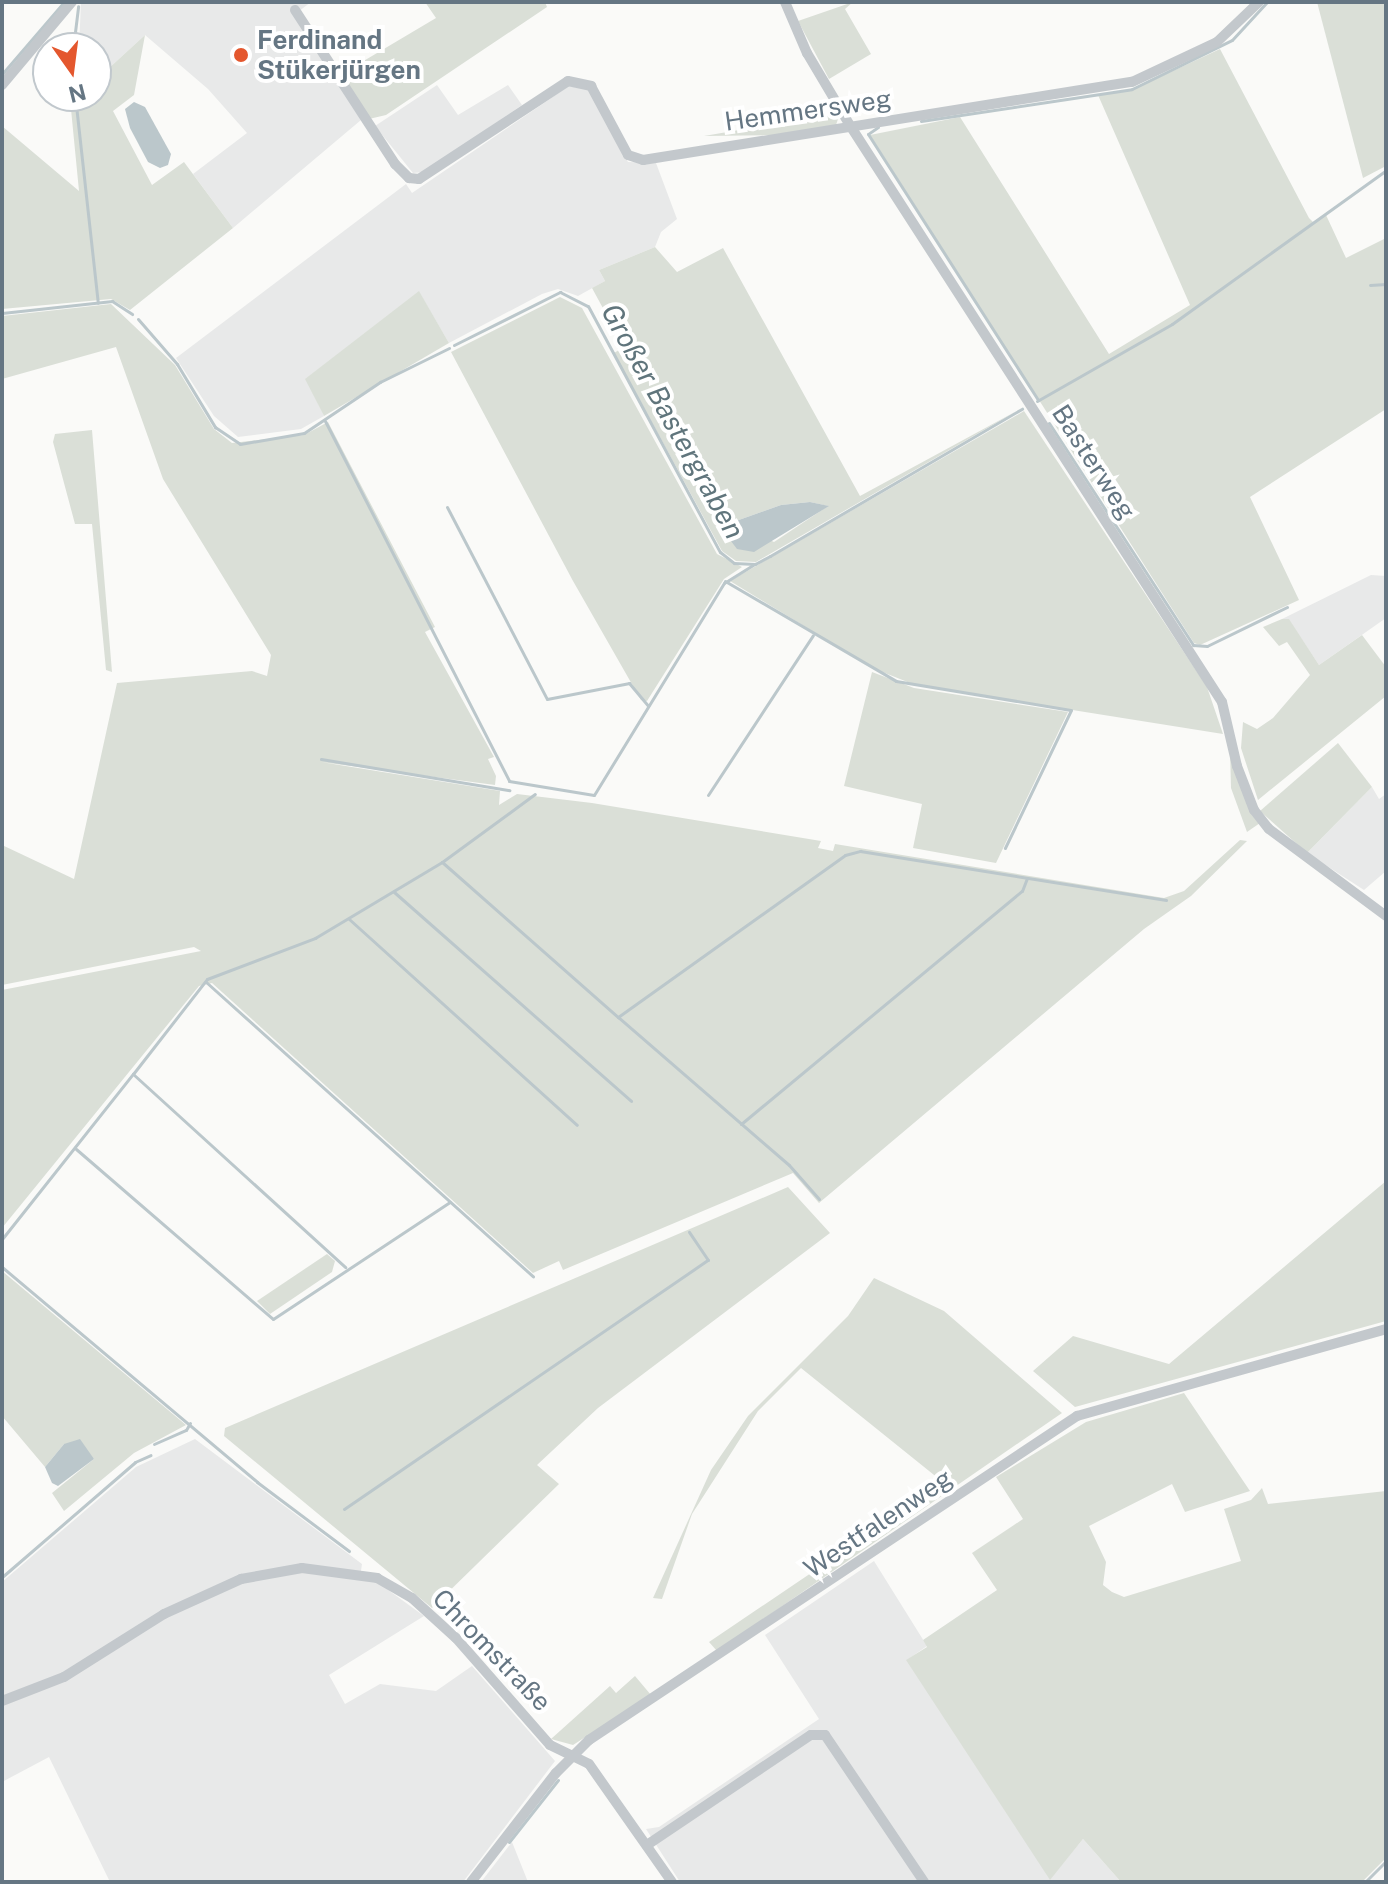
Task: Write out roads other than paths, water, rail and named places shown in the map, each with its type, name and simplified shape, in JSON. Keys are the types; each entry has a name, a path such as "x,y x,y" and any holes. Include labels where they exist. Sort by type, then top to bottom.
{"street":[{"path":"2,85 72,2"},
{"name":"Basterweg","path":"785,2 807,53 851,127 1222,702 1237,766 1254,810 1269,829 1386,916"},
{"name":"Hemmersweg","path":"295,10 380,142 409,178 419,179 568,81 591,86 628,155 643,160 1132,82 1217,42 1259,2"},
{"name":"Westfalenweg","path":"471,1882 571,1756 1077,1416 1386,1329"},
{"name":"Chromstraße","path":"2,1701 64,1677 164,1614 241,1579 302,1568 343,1569 377,1578 412,1598 456,1638 550,1745 589,1764 605,1782 672,1882"},
{"path":"647,1845 811,1735 825,1735 924,1882"}],"waterway":[{"path":"2,74 64,2"},
{"path":"921,121 1132,89 1232,40 1267,2"},
{"path":"75,32 78,6"},
{"path":"77,112 98,303"},
{"path":"878,127 868,134 1038,400"},
{"name":"Großer Bastergraben","path":"1037,401 1172,324 1386,170"},
{"path":"1370,285 1386,284"},
{"name":"Großer Bastergraben","path":"454,345 560,292 588,306 720,552 734,563 755,564 770,556 1022,409"},
{"name":"Großer Bastergraben","path":"2,313 112,301 132,314"},
{"name":"Großer Bastergraben","path":"138,319 177,364 215,427 240,444 304,433 380,382 449,348"},
{"path":"325,421 509,781 594,795 724,583 755,564"},
{"path":"1049,423 1193,645 1207,646 1287,607"},
{"path":"447,507 547,699 629,683 648,706"},
{"path":"725,581 896,681 1071,710 1005,848"},
{"path":"708,795 813,635"},
{"path":"321,759 509,790"},
{"path":"133,1074 207,979 315,938 442,862 535,794"},
{"path":"819,1199 789,1165 618,1017 845,855 860,851 1166,900"},
{"path":"442,862 618,1017"},
{"path":"741,1124 1022,891 1027,878"},
{"path":"394,892 631,1101"},
{"path":"349,919 577,1125"},
{"path":"206,982 533,1276"},
{"path":"2,1239 133,1074 345,1267"},
{"path":"76,1149 273,1319 450,1202"},
{"path":"344,1509 708,1260 689,1232"},
{"path":"2,1267 257,1482 349,1551"},
{"path":"154,1444 186,1430 190,1423"},
{"path":"2,1577 135,1462 151,1455"},
{"path":"509,1842 558,1780"},
{"path":"1365,1882 1386,1861"}],"place":[{"name":"Ferdinand Stükerjürgen","path":"241,55"}]}
